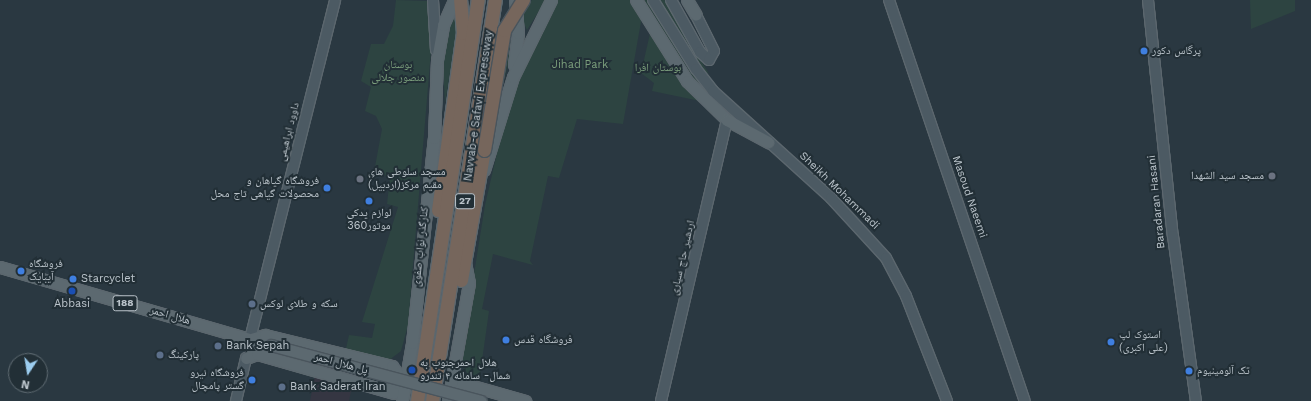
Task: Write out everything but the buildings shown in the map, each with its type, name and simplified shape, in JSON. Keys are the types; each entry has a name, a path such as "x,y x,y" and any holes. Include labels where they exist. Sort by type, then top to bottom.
{"highway":[{"path":"437,258 434,238 464,26 460,0"},
{"name":"Navvab-e Safavi Expressway","path":"416,401 478,0"},
{"name":"Navvab-e Safavi Expressway","path":"432,401 447,317 495,0"},
{"path":"447,317 458,296 465,262 504,30 523,0"}],"main road":[{"name":"کنارگذر نواب صفوی","path":"400,401 412,343 434,138 437,60 443,25 454,0"},
{"path":"480,178 493,148 513,77 518,33 515,0"},
{"path":"513,77 551,0"},
{"path":"636,0 687,81 727,120 768,142"},
{"path":"686,0 696,15"},
{"path":"448,401 453,365 469,283 465,262"},
{"name":"هلال احمر","path":"0,267 271,345"},
{"path":"246,358 257,354 389,389 395,388 401,379 392,366 265,335 250,339"},
{"path":"392,366 402,360 412,343"},
{"name":"پل هلال احمر","path":"271,345 481,401"},
{"path":"453,365 470,385"},
{"path":"451,401 457,385 470,385 526,401"},
{"path":"389,389 400,401"}],"street":[{"name":"داوود ابراهیمی","path":"250,339 335,0"},
{"path":"433,0 437,60"},
{"name":"Sheikh Mohammadi","path":"653,0 664,19 713,91 858,224 886,258 906,296 947,401"},
{"path":"671,0 700,52 709,60 714,51 696,15"},
{"name":"Masoud Naeemi","path":"889,0 1025,401"},
{"name":"Baradaran Hasani","path":"1148,0 1173,236 1196,401"},
{"name":"اردشیر حاج سیاری","path":"661,401 727,120"},
{"path":"236,401 246,358"}],"shaded area":[{"path":"315,375 352,386 349,401 310,401"}],"green space":[{"name":"بوستان منصور جلالی","path":"396,0 428,1 432,39 408,325 401,351 388,361 345,353 349,335 372,338 375,324 362,322 398,207 387,204 390,177 374,172 382,129 376,116 365,111 371,87 361,81 371,44 384,44 393,26"},
{"path":"532,0 546,0 527,30 520,15"},
{"name":"Jihad Park","path":"555,0 632,0 642,16 623,124 577,119 559,178 548,176 530,261 533,265 493,254 482,309 489,311 479,382 473,382 460,362 485,205 506,114 529,50"},
{"path":"640,0 647,0 687,65 714,99 691,77"},
{"path":"658,0 665,0 709,74 703,70"},
{"path":"1250,0 1295,0 1295,11 1251,29"},
{"path":"454,3 459,19 445,103 442,48"},
{"path":"520,15 496,114 512,25"},
{"name":"بوستان افرا","path":"651,29 675,68 700,101 652,91 654,83 641,73"}],"place":[{"name":"پرگاس دکور","path":"1144,51"},
{"name":"مسجد سید الشهدا","path":"1272,176"},
{"name":"مسجد سلوطی های مقیم مرکز(اردبیل)","path":"360,179"},
{"name":"فروشگاه گیاهان و محصولات گیاهی تاج محل","path":"327,188"},
{"name":"لوازم یدکی موتور360","path":"369,201"},
{"name":"فروشگاه آیبایک","path":"21,271"},
{"name":"Starcyclet","path":"73,279"},
{"name":"Abbasi","path":"72,291"},
{"name":"سکه و طلای لوکس","path":"252,304"},
{"name":"فروشگاه قدس","path":"506,340"},
{"name":"استوک لپ (علی اکبری)","path":"1111,342"},
{"name":"Bank Sepah","path":"218,346"},
{"name":"پارکینگ","path":"160,355"},
{"name":"هلال احمرجنوب به شمال- سامانه ۴ تندرو","path":"412,370"},
{"name":"تک آلومینیوم","path":"1189,371"},
{"name":"فروشگاه نیرو گستر پامچال","path":"252,380"},
{"name":"Bank Saderat Iran","path":"282,387"}]}
